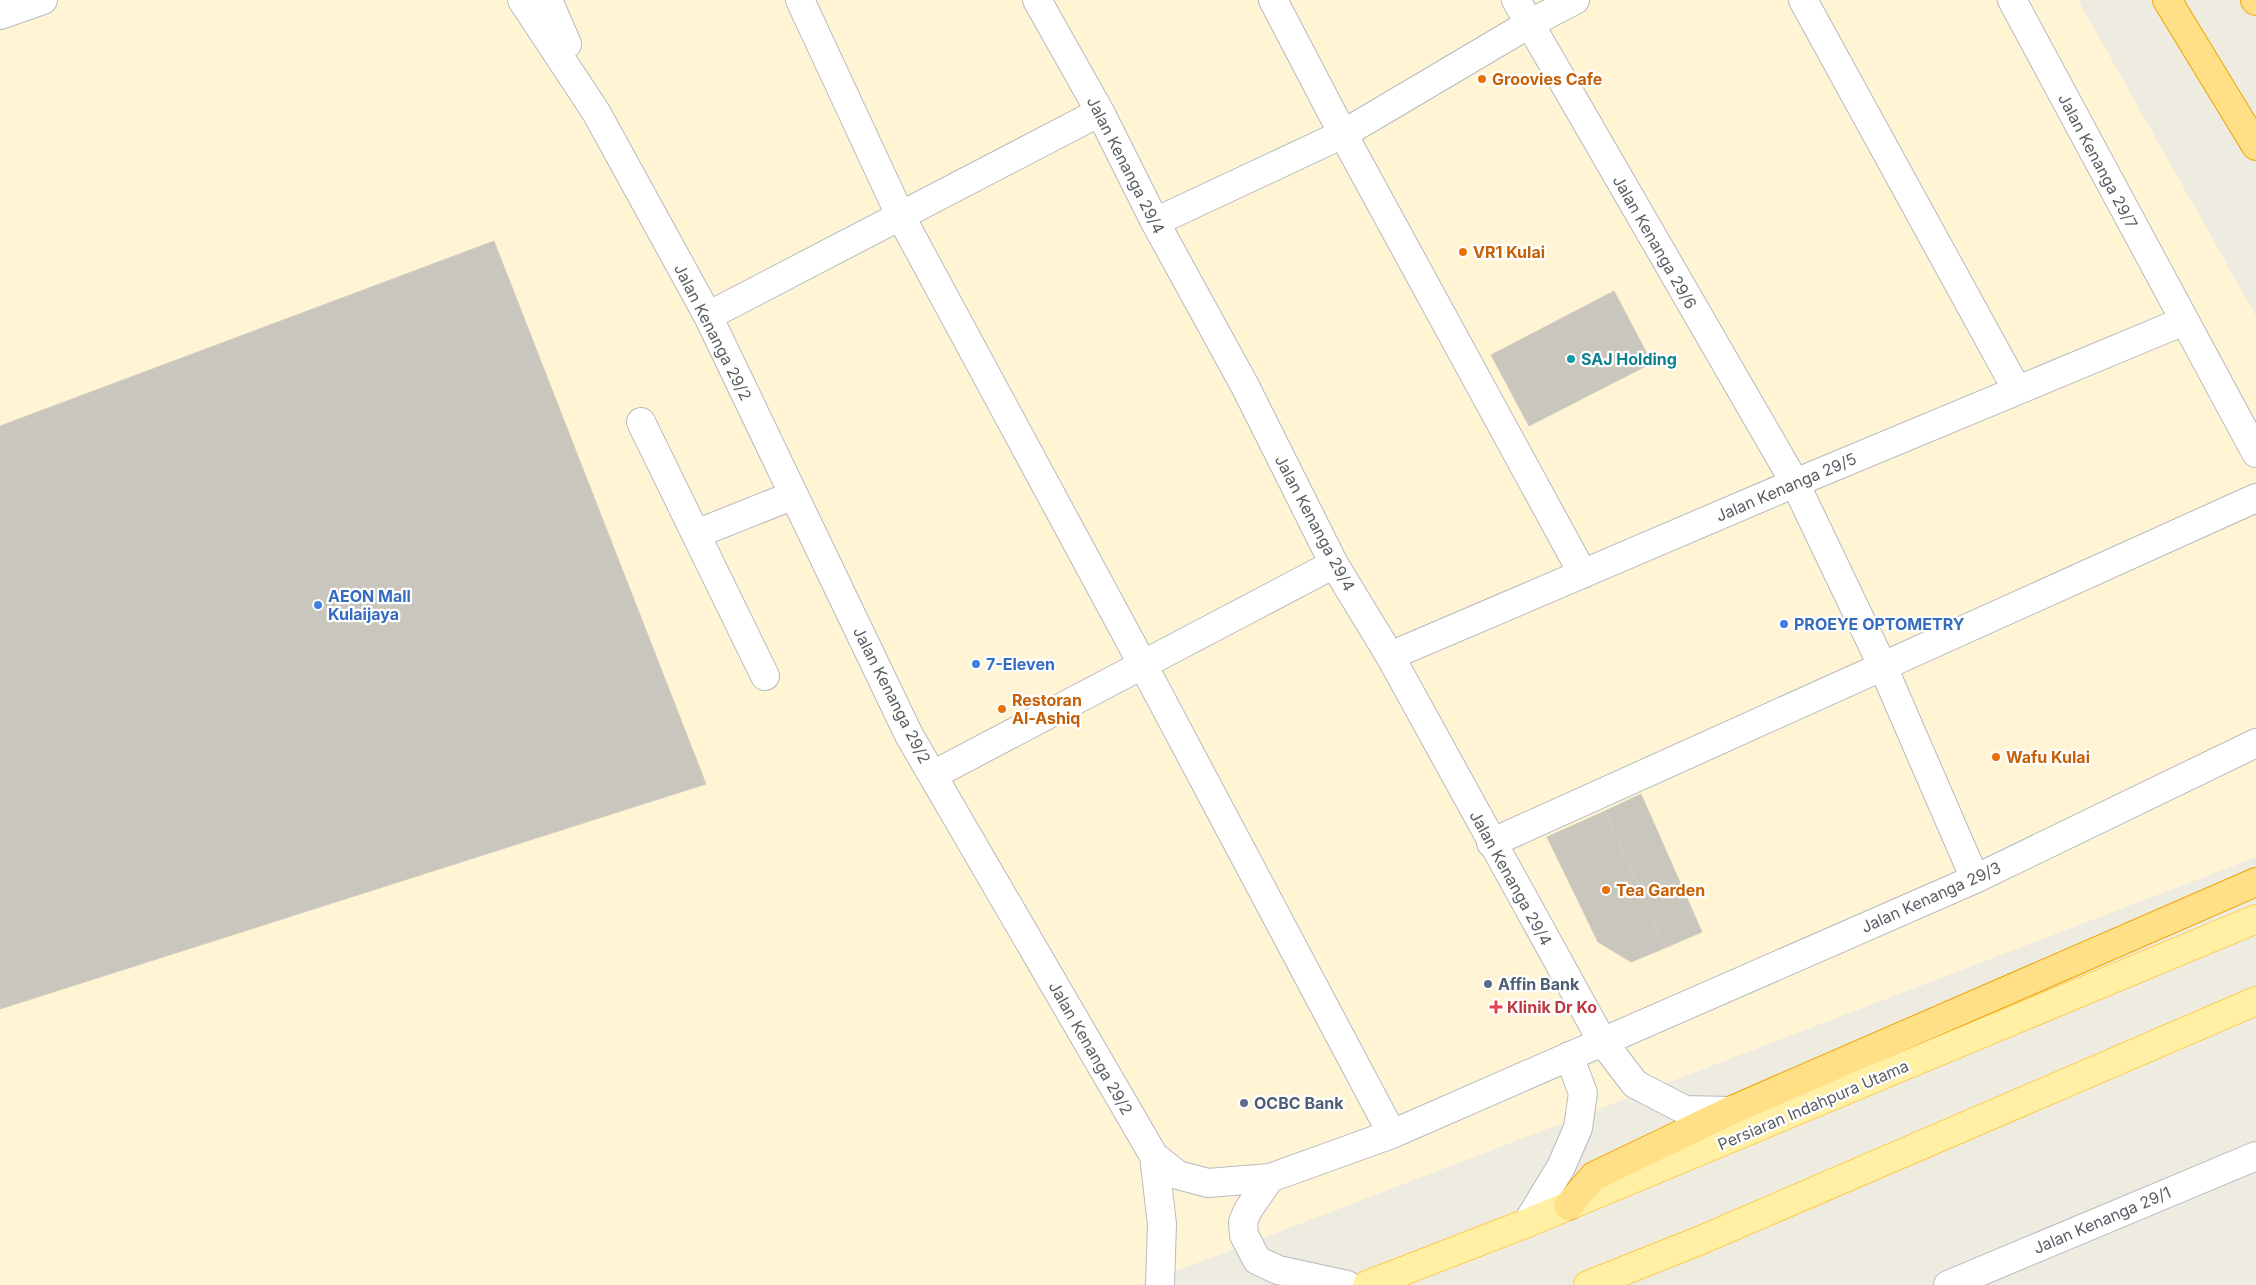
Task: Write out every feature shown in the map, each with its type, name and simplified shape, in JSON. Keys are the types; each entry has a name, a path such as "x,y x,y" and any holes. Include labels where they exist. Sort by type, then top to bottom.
{"highway":[{"path":"2167,0 2256,146"},
{"path":"1568,1206 1594,1176 1730,1111 2256,882"}],"main road":[{"name":"Persiaran Indahpura Utama","path":"1367,1285 1527,1223 2256,918"},
{"path":"1588,1285 1700,1240 2256,1001"}],"street":[{"path":"0,15 43,0"},
{"name":"Jalan Kenanga 29/2","path":"522,0 596,112 708,316 909,735 1154,1156 1178,1175 1208,1183 1270,1178 1392,1134"},
{"name":"Jalan Kenanga 29/2","path":"548,0 596,112"},
{"path":"800,0 900,216 1143,665 1392,1134"},
{"name":"Jalan Kenanga 29/4","path":"1038,0 1100,112 1155,222 1245,386 1334,564 1390,656 1491,843 1602,1041 1635,1084 1685,1110 1730,1111"},
{"path":"1273,0 1343,134 1583,574"},
{"path":"1155,222 1343,134 1522,12 1575,0"},
{"path":"1803,0 2017,390"},
{"name":"Jalan Kenanga 29/7","path":"2012,0 2184,321"},
{"name":"Jalan Kenanga 29/6","path":"1522,12 1795,483 1883,666 1975,879"},
{"path":"708,316 1100,112"},
{"path":"2184,321 2256,453"},
{"name":"Jalan Kenanga 29/5","path":"1390,656 1795,483 2184,321"},
{"path":"641,422 765,676"},
{"path":"696,534 794,495"},
{"path":"1491,843 2256,498"},
{"path":"933,775 1334,564"},
{"name":"Jalan Kenanga 29/3","path":"1392,1134 1975,879 2256,743"},
{"path":"1527,1223 1561,1167 1578,1128 1583,1093 1569,1056"},
{"path":"1154,1156 1162,1224 1160,1285"},
{"name":"Jalan Kenanga 29/1","path":"1948,1285 2256,1156"},
{"path":"1270,1178 1248,1210 1243,1222 1244,1236 1257,1260 1278,1270 1347,1285"}],"shaded area":[{"path":"0,0 2078,0 2256,316 2256,857 1140,1285 0,1285"}],"building":[{"name":"AEON Mall Kulaijaya","path":"494,241 706,784 0,1009 0,426"},
{"name":"SAJ Holding","path":"1614,291 1652,363 1529,426 1491,355"},
{"path":"1641,794 1702,932 1665,948 1605,811"},
{"name":"Tea Garden","path":"1605,811 1665,948 1631,962 1598,942 1547,837"}],"place":[{"name":"Groovies Cafe","path":"1482,79"},
{"name":"VR1 Kulai","path":"1463,252"},
{"name":"SAJ Holding","path":"1571,359"},
{"name":"AEON Mall Kulaijaya","path":"318,605"},
{"name":"PROEYE OPTOMETRY","path":"1784,624"},
{"name":"7-Eleven","path":"976,664"},
{"name":"Restoran Al-Ashiq","path":"1002,709"},
{"name":"Wafu Kulai","path":"1996,757"},
{"name":"Tea Garden","path":"1606,890"},
{"name":"Affin Bank","path":"1488,984"},
{"name":"Klinik Dr Ko","path":"1496,1007"},
{"name":"OCBC Bank","path":"1244,1103"}]}
